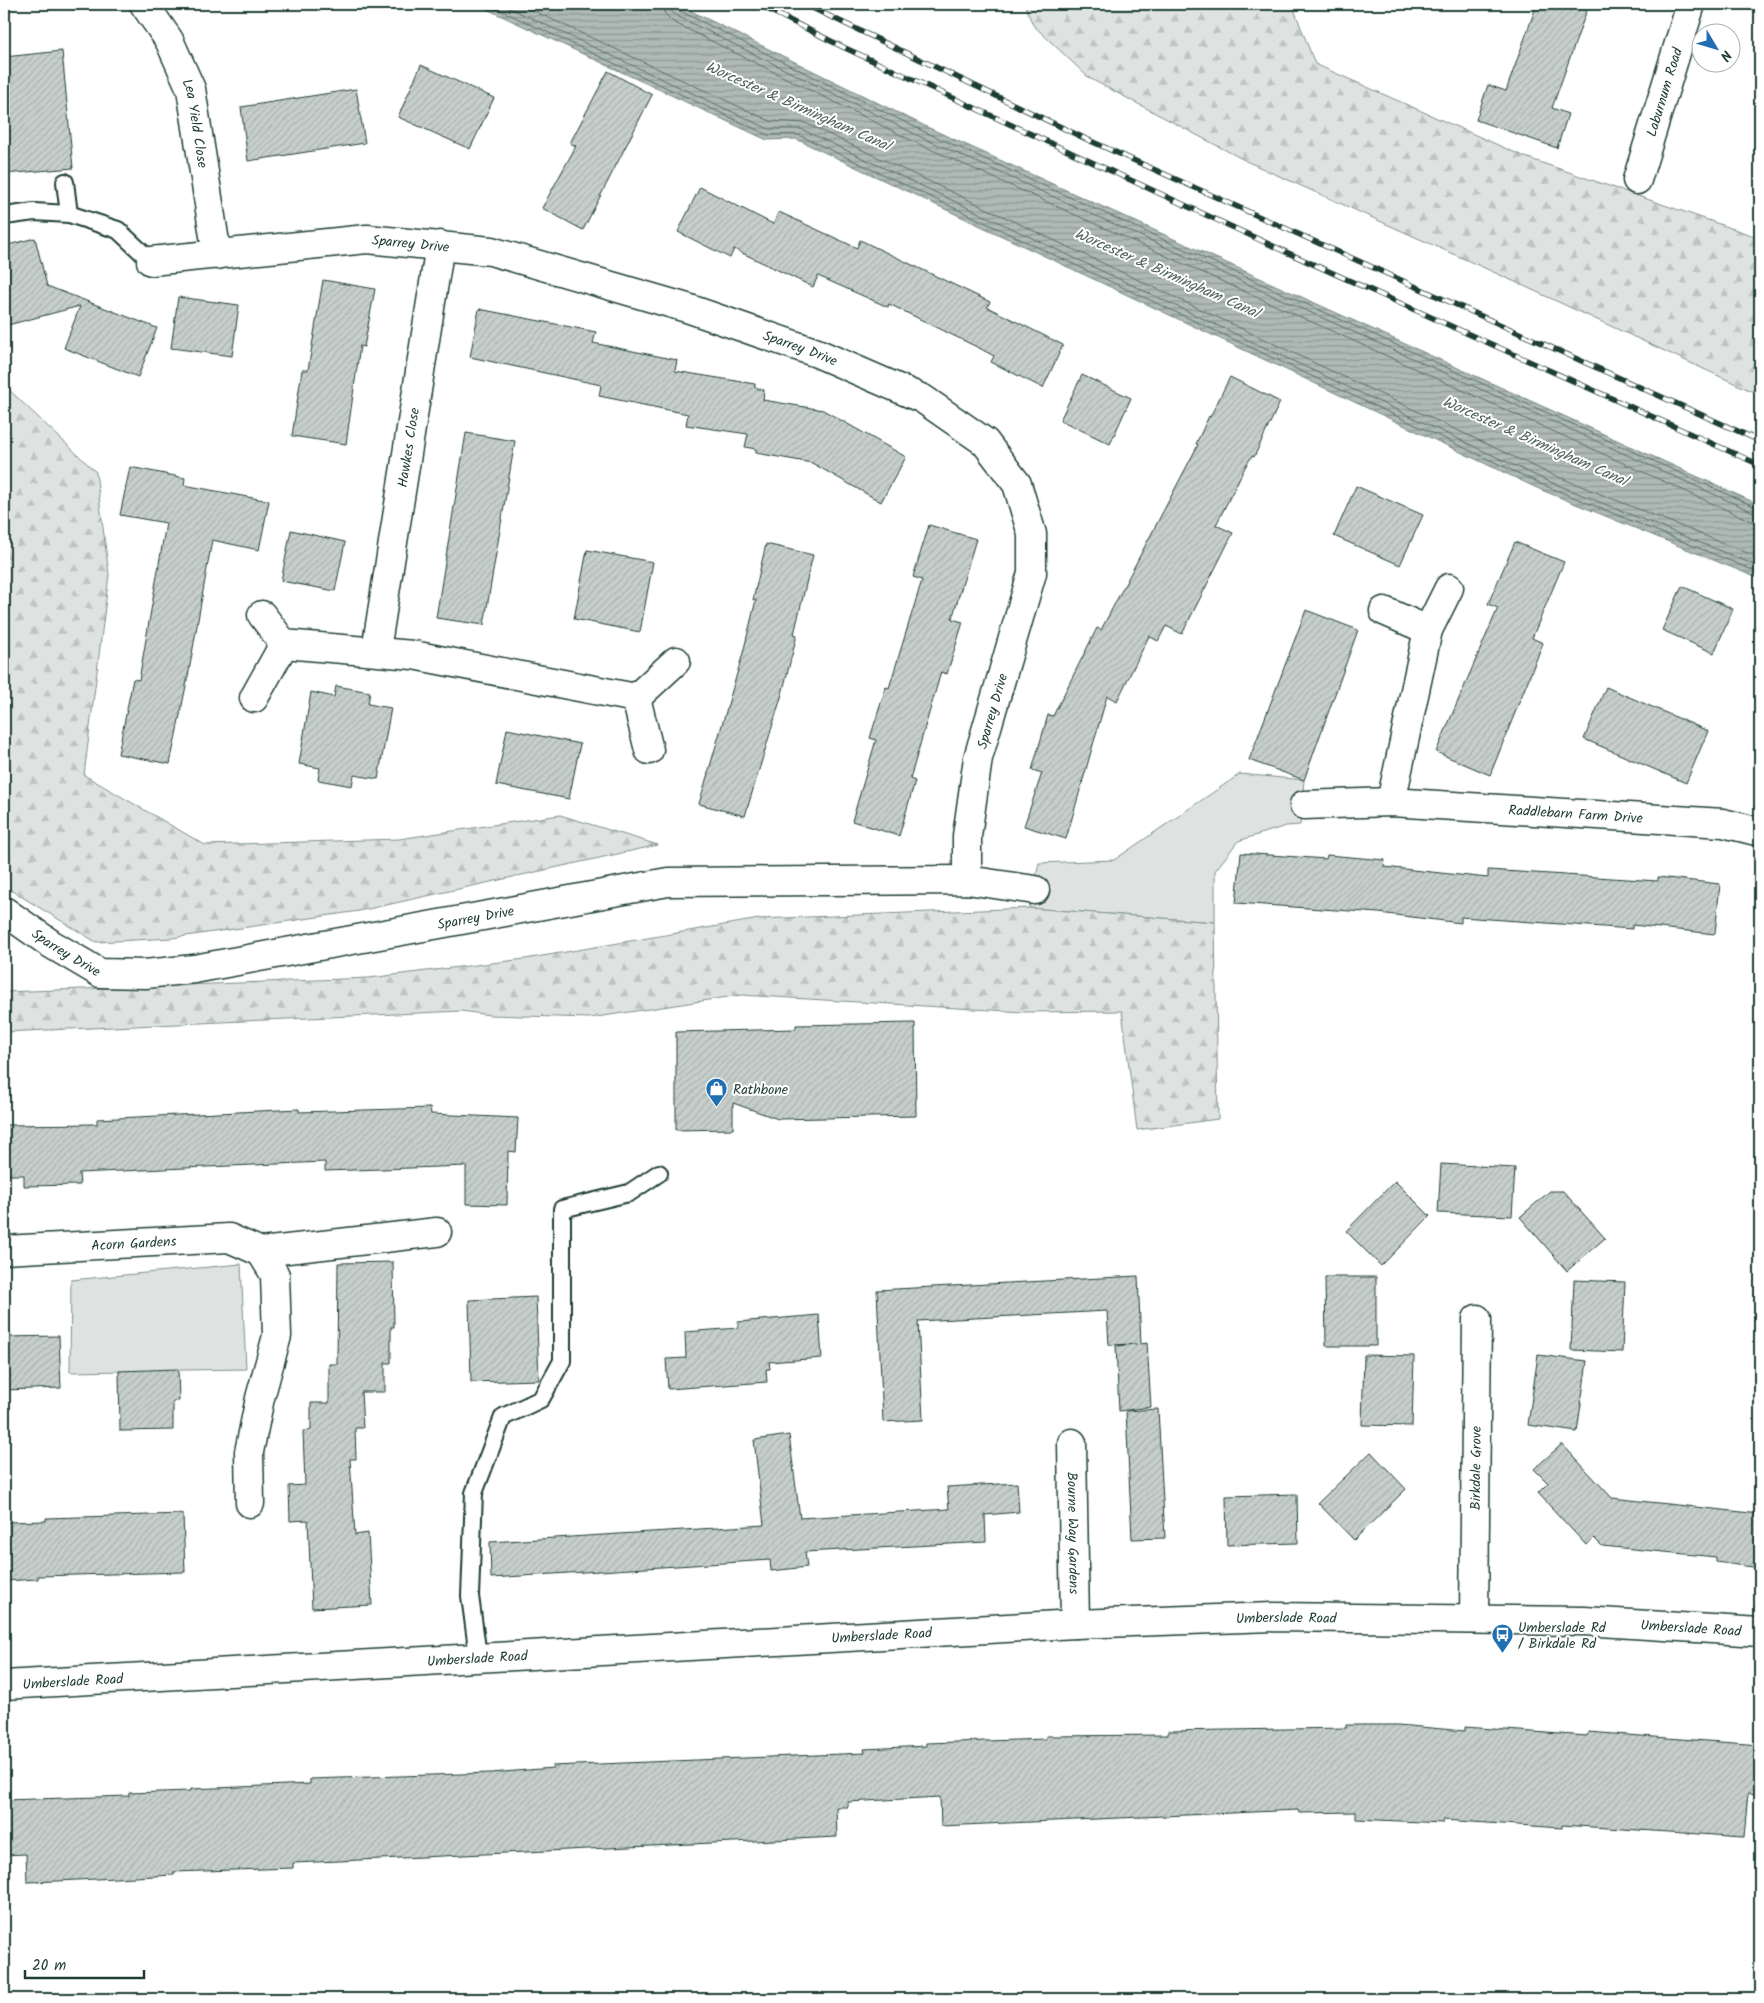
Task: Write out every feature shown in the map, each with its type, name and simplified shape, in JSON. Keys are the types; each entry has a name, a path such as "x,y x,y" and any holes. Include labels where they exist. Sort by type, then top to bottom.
{"street":[{"name":"Lea Yield Close","path":"144,4 169,40 191,89 217,255"},
{"name":"Laburnum Road","path":"1638,180 1691,4"},
{"name":"Sparrey Drive","path":"151,261 368,239 440,245 500,254 687,308 817,354 923,399 985,442 1016,484 1032,534 1032,573 978,758 967,836 967,880"},
{"name":"Hawkes Close","path":"376,650 440,245"},
{"path":"1390,802 1428,630 1449,588"},
{"path":"1384,611 1428,630"},
{"path":"262,615 284,644 413,654 636,698"},
{"path":"254,698 284,644"},
{"path":"636,698 676,660"},
{"path":"636,698 649,750"},
{"name":"Raddlebarn Farm Drive","path":"1304,805 1390,802 1723,823 1760,832"},
{"name":"Sparrey Drive","path":"4,912 100,973 145,974 194,969 668,882 967,880 1035,890"},
{"path":"250,1503 250,1452 260,1398 277,1336 275,1275 261,1252 437,1232"},
{"name":"Acorn Gardens","path":"4,1250 229,1238 261,1252"},
{"name":"Birkdale Grove","path":"1474,1618 1477,1319"},
{"name":"Bourne Way Gardens","path":"1072,1443 1075,1624"},
{"name":"Umberslade Road","path":"4,1685 478,1656 1075,1624 1273,1617 1474,1618 1584,1621 1760,1632"}],"lane":[{"path":"65,182 69,214"},
{"path":"5,216 34,212 69,214 118,230 151,261"},
{"path":"478,1656 470,1596 474,1493 503,1416 541,1399 562,1361 562,1209 630,1193 660,1173"}],"green space":[{"path":"1024,4 1292,4 1315,64 1525,157 1760,238 1760,395 1500,275 1248,162 1089,78 1033,25"},
{"path":"4,385 96,472 109,575 84,775 205,845 399,839 560,815 658,845 359,911 172,938 96,942 4,886"},
{"path":"1240,774 1304,780 1300,825 1286,826 1238,841 1215,871 1215,922 1029,908 1039,863 1114,860"},
{"path":"1029,908 1215,922 1218,1119 1137,1130 1122,1011 1024,1012 741,995 590,1018 490,1015 461,1011 4,1032 4,992 369,978 525,959 759,919"},
{"path":"241,1264 246,1369 70,1372 71,1280"}],"water":[{"name":"Worcester & Birmingham Canal","path":"476,4 677,4 927,127 1760,505 1760,579 1539,489 796,139 767,140"}],"building":[{"path":"1537,4 1589,4 1552,108 1568,114 1557,148 1476,120 1488,85 1506,91"},
{"path":"62,51 73,168 4,174 4,57"},
{"path":"421,65 494,98 470,149 398,117"},
{"path":"608,71 652,95 583,230 542,208 576,146 570,143"},
{"path":"356,89 365,143 248,161 241,107"},
{"path":"700,187 773,224 779,212 857,248 860,240 990,302 987,307 1063,345 1043,388 991,362 994,356 889,304 888,307 818,276 813,287 734,249 730,258 678,232"},
{"path":"35,238 47,286 157,328 138,377 64,348 80,306 4,326 4,246"},
{"path":"323,280 375,289 364,347 360,346 346,444 292,436 302,370 308,370"},
{"path":"178,297 239,305 232,356 171,348"},
{"path":"479,309 596,332 593,343 677,360 675,371 755,384 755,388 764,390 763,400 823,410 906,457 881,502 812,463 756,453 756,449 745,447 748,434 686,425 688,414 599,396 601,385 470,357"},
{"path":"1082,375 1131,398 1110,444 1060,420"},
{"path":"1230,377 1280,402 1254,457 1252,456 1245,467 1216,525 1233,533 1182,634 1166,626 1158,641 1149,636 1117,701 1107,696 1066,839 1024,826 1042,773 1032,770 1048,715 1053,716 1097,628 1101,630 1198,445 1196,444 1209,416"},
{"path":"466,433 515,441 484,625 436,618"},
{"path":"130,467 185,478 184,485 269,501 259,550 212,540 189,671 170,764 118,754 133,679 139,680 166,523 120,515"},
{"path":"1356,486 1423,515 1400,565 1334,536"},
{"path":"929,525 976,539 952,619 963,622 947,674 941,672 910,779 915,781 899,836 852,821 876,740 870,738 886,687 889,688 922,580 913,577"},
{"path":"291,530 345,542 335,591 281,581"},
{"path":"1515,542 1564,562 1532,638 1543,643 1490,775 1436,752 1498,608 1488,604"},
{"path":"766,544 813,555 794,634 797,635 782,694 745,816 699,804 743,653 756,600 753,600"},
{"path":"587,550 653,562 640,632 574,619"},
{"path":"1682,586 1733,609 1714,653 1662,630"},
{"path":"1306,610 1358,630 1304,780 1249,760"},
{"path":"336,686 370,692 368,704 391,708 378,779 354,775 352,786 318,780 320,768 299,764 311,692 334,697"},
{"path":"1606,687 1708,731 1686,783 1584,739"},
{"path":"507,729 580,744 569,799 496,785"},
{"path":"1241,853 1326,859 1327,855 1385,860 1384,867 1488,878 1488,870 1658,881 1658,877 1720,884 1715,934 1632,925 1632,929 1461,917 1461,923 1379,913 1236,903"},
{"path":"915,1023 916,1116 778,1119 733,1103 733,1129 676,1130 676,1032 796,1029 796,1025"},
{"path":"430,1108 431,1114 518,1118 516,1152 508,1151 507,1205 466,1204 466,1166 325,1171 325,1162 79,1173 80,1185 24,1186 24,1175 4,1175 4,1125 97,1124 97,1119 299,1109 299,1112"},
{"path":"1441,1164 1515,1168 1512,1216 1438,1213"},
{"path":"1395,1181 1430,1216 1381,1266 1346,1231"},
{"path":"1550,1191 1563,1191 1605,1238 1567,1271 1520,1217"},
{"path":"393,1262 394,1327 391,1327 391,1363 385,1363 385,1392 361,1392 363,1428 355,1428 356,1459 350,1459 355,1535 368,1533 372,1605 312,1608 308,1520 290,1521 289,1486 305,1485 303,1431 311,1430 311,1403 329,1403 329,1364 337,1364 338,1263"},
{"path":"1138,1276 1141,1344 1147,1343 1151,1407 1119,1411 1116,1346 1136,1344 1109,1345 1107,1311 918,1321 923,1420 883,1422 877,1290"},
{"path":"1325,1277 1376,1277 1376,1346 1326,1346"},
{"path":"1574,1280 1625,1282 1622,1352 1571,1350"},
{"path":"536,1297 539,1380 471,1382 469,1300"},
{"path":"819,1315 822,1358 769,1362 770,1369 766,1369 767,1382 668,1389 666,1359 686,1358 685,1332 738,1328 738,1322"},
{"path":"59,1336 61,1388 4,1390 4,1337"},
{"path":"1364,1355 1414,1356 1412,1426 1362,1425"},
{"path":"1538,1355 1587,1361 1577,1432 1528,1425"},
{"path":"178,1369 179,1401 173,1401 173,1430 120,1431 119,1371"},
{"path":"1158,1409 1165,1538 1132,1539 1126,1411"},
{"path":"789,1435 800,1518 949,1509 947,1487 1017,1483 1019,1512 985,1515 986,1542 805,1552 807,1567 771,1571 770,1560 491,1578 490,1542 764,1525 754,1440"},
{"path":"1562,1444 1612,1498 1760,1514 1760,1568 1716,1562 1716,1557 1602,1546 1594,1538 1586,1545 1538,1493 1548,1483 1534,1469"},
{"path":"1371,1452 1406,1489 1354,1540 1318,1503"},
{"path":"1297,1494 1298,1543 1227,1545 1226,1496"},
{"path":"183,1514 185,1572 38,1576 38,1579 4,1581 4,1522 46,1521 46,1518"},
{"path":"1346,1725 1398,1725 1465,1731 1465,1727 1587,1736 1588,1732 1760,1745 1757,1794 1748,1793 1744,1837 1562,1825 1562,1828 1443,1820 1443,1823 1356,1819 1356,1812 1299,1813 1298,1810 941,1826 940,1797 848,1802 848,1807 836,1807 837,1837 293,1863 293,1868 174,1872 174,1875 27,1882 26,1854 4,1855 4,1800 129,1796 129,1793 310,1784 310,1779 491,1773 553,1768 552,1766 865,1753 864,1749 926,1746 926,1743 1046,1739 1046,1736 1168,1735 1168,1731 1346,1728"}],"railway":[{"path":"757,4 843,47 1286,252 1760,465"},
{"path":"804,4 1084,138 1760,441"}],"place":[{"name":"Rathbone","path":"717,1108"},
{"name":"Umberslade Rd / Birkdale Rd","path":"1502,1654"}]}
